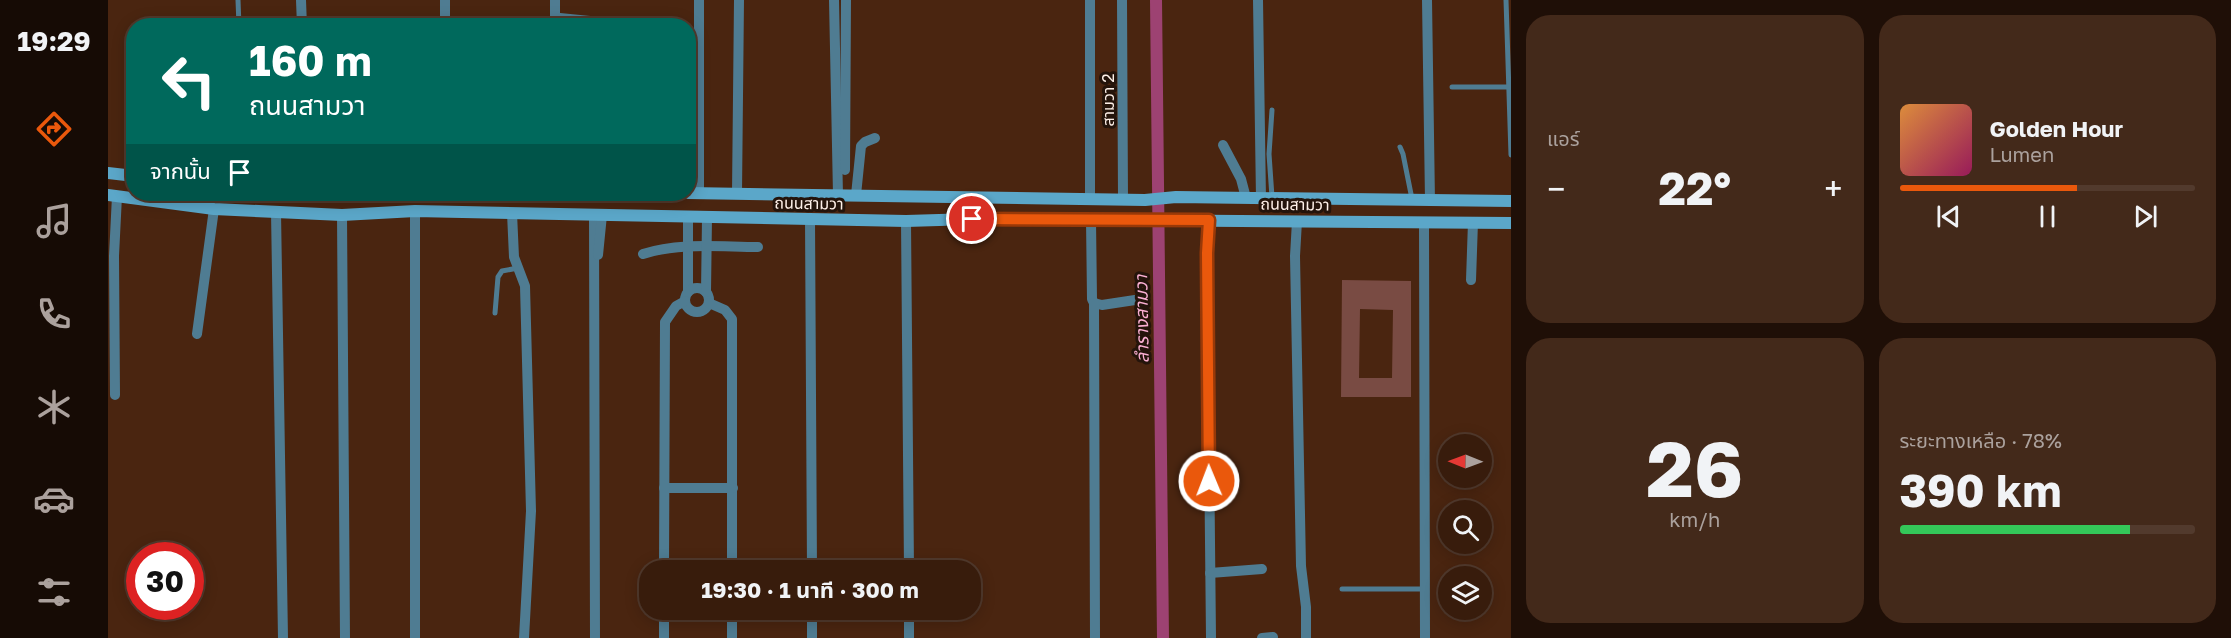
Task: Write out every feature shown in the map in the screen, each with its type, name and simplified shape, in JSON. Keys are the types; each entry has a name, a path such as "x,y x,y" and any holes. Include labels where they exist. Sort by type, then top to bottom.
{"street":[{"path":"302,0 302,18"},
{"path":"445,0 446,18"},
{"path":"555,0 555,18"},
{"path":"696,55 699,0"},
{"path":"737,194 739,0"},
{"path":"834,0 846,195"},
{"path":"846,0 846,195"},
{"path":"1090,0 1090,198"},
{"name":"สามวา 2","path":"1122,0 1124,199"},
{"path":"1258,0 1266,199"},
{"path":"1427,0 1430,201"},
{"path":"846,195 861,146 875,138"},
{"path":"1223,145 1241,179 1246,198"},
{"path":"108,173 126,175"},
{"name":"ถนนสามวา","path":"696,193 1145,200 1176,197 1511,201"},
{"path":"113,196 111,256 115,395"},
{"path":"972,219 973,197"},
{"name":"ถนนสามวา","path":"152,201 214,209 342,215 415,212 688,218 1511,223"},
{"path":"196,334 214,209"},
{"path":"276,212 283,638"},
{"path":"415,212 415,638"},
{"path":"512,213 514,257 525,286 531,511 524,638"},
{"path":"342,215 345,638"},
{"path":"595,638 595,273 601,240 598,215"},
{"path":"688,218 687,307 696,312 702,311 707,297 707,218"},
{"path":"810,219 812,560"},
{"path":"906,220 909,560"},
{"path":"1091,220 1090,266 1094,303 1095,638"},
{"path":"1209,220 1207,253 1211,638"},
{"path":"1297,221 1295,256 1300,554 1306,638"},
{"path":"1424,222 1425,638"},
{"path":"1471,280 1473,222"},
{"path":"643,254 658,249 688,247 758,247"},
{"path":"664,560 665,322 676,306 700,288 732,319 732,560"},
{"path":"1094,303 1102,305 1135,300"},
{"path":"664,488 733,488"},
{"path":"1210,573 1262,569"},
{"path":"664,620 664,638"},
{"path":"732,620 732,638"},
{"path":"812,620 812,638"},
{"path":"909,620 909,638"},
{"path":"1262,638 1273,638"}],"lane":[{"path":"238,0 239,18"},
{"path":"1506,0 1511,155"},
{"path":"1452,87 1510,87"},
{"path":"1266,199 1272,110"},
{"path":"1400,147 1412,201"},
{"path":"495,313 498,277 502,271 519,268"},
{"path":"1342,589 1424,589"}],"building":[{"path":"1342,280 1411,281 1411,397 1341,397","holes":["1360,309 1393,310 1392,378 1359,378"]}],"waterway":[{"name":"ลำรางสามวา","path":"1156,0 1163,638"}],"route":[{"path":"972,219 1209,220 1207,253 1209,481"}]}
